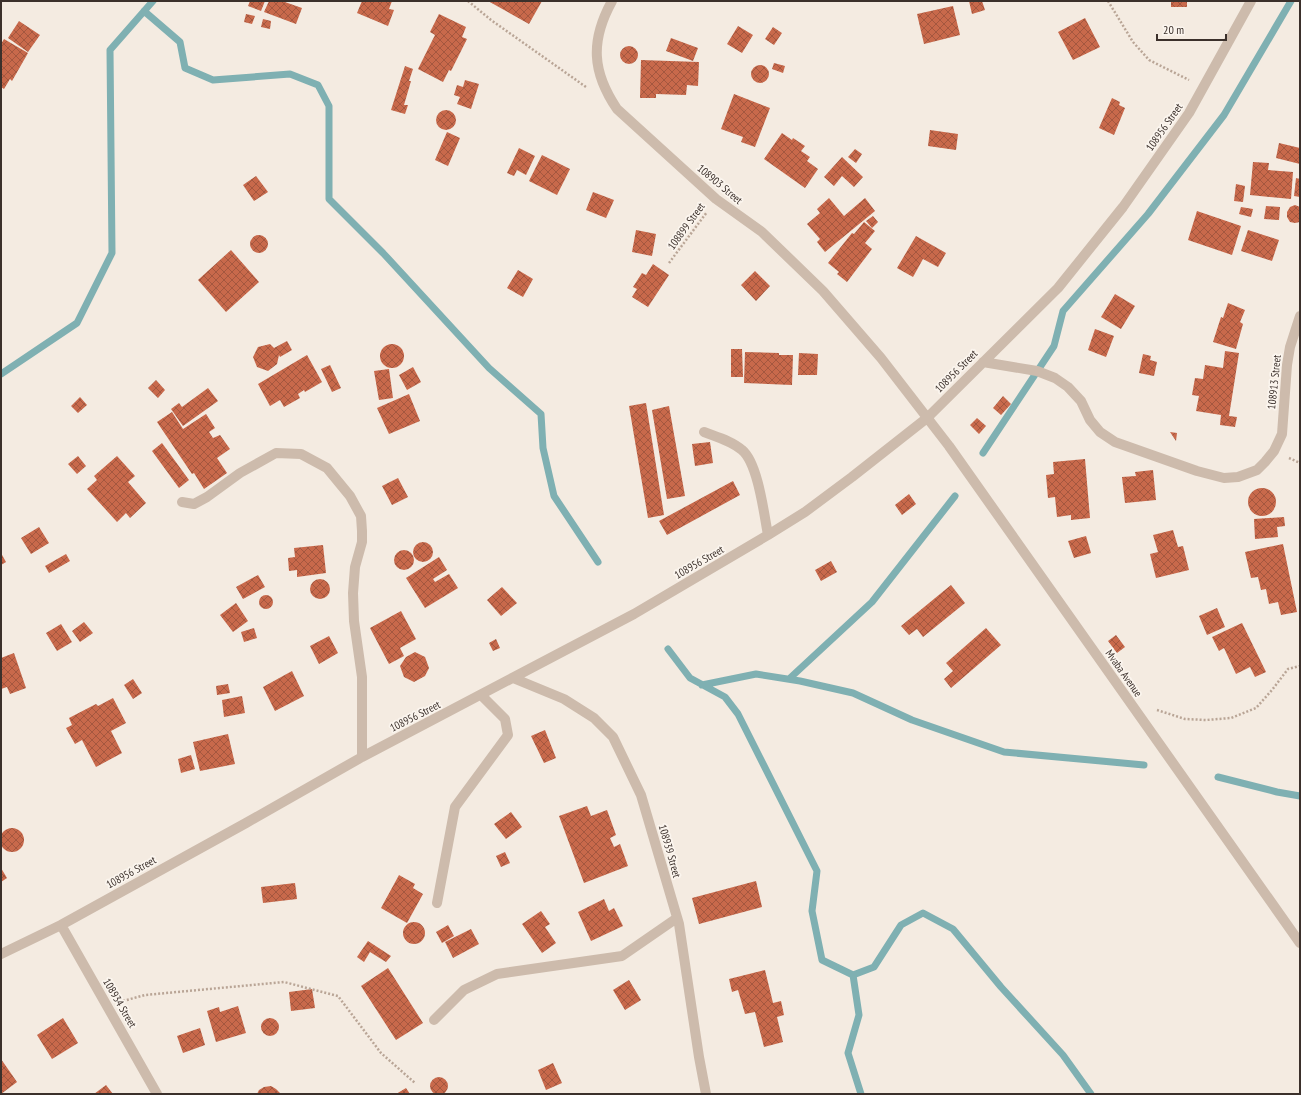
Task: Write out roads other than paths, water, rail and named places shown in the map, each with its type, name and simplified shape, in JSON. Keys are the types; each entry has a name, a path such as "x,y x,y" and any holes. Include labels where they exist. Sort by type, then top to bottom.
{"street":[{"name":"108903 Street","path":"612,1 606,11 600,31 597,45 597,56 600,77 607,94 617,109 716,199 762,232 823,291 882,358 927,418"},
{"name":"108956 Street","path":"1,954 61,925 246,824 362,757 634,614 805,512 927,418 1058,288 1123,207 1189,113 1252,1"},
{"name":"108913 Street","path":"983,362 1037,371 1055,378 1068,387 1081,401 1090,420 1100,432 1115,442 1197,471 1224,478 1238,478 1257,470 1274,451 1282,434 1287,366 1290,347 1300,316"},
{"name":"Mvaba Avenue","path":"927,418 949,446 1300,943"},
{"path":"704,432 736,445 744,452 752,464 768,535"},
{"path":"182,502 194,504 207,497 240,473 276,452 300,454 327,468 350,496 361,516 362,531 362,542 355,568 353,593 354,621 362,677 362,757"},
{"name":"108939 Street","path":"513,678 564,699 594,718 613,737 641,795 677,918 706,1094"},
{"path":"437,903 455,807 508,735 504,719 482,695"},
{"path":"434,1020 464,990 497,974 622,956 677,918"},
{"name":"108934 Street","path":"61,925 157,1094"}],"waterway":[{"path":"1,374 77,323 112,253 110,50 153,1"},
{"path":"983,453 1054,346 1063,311 1148,214 1224,115 1291,1"},
{"path":"144,11 180,42 185,68 213,80 290,74 318,85 329,106 329,199 383,253 489,368 541,414 543,448 554,496 598,562"},
{"path":"789,679 872,602 955,496"},
{"path":"668,649 690,678 725,697 738,714 817,871 812,911 822,960 853,975 874,967 901,925 923,913 953,929 1001,987 1063,1055 1091,1094"},
{"path":"702,685 756,674 800,681 853,693 912,720 1004,752 1144,765"},
{"path":"1218,777 1277,792 1300,796"},
{"path":"853,975 859,1015 848,1053 861,1094"}]}
